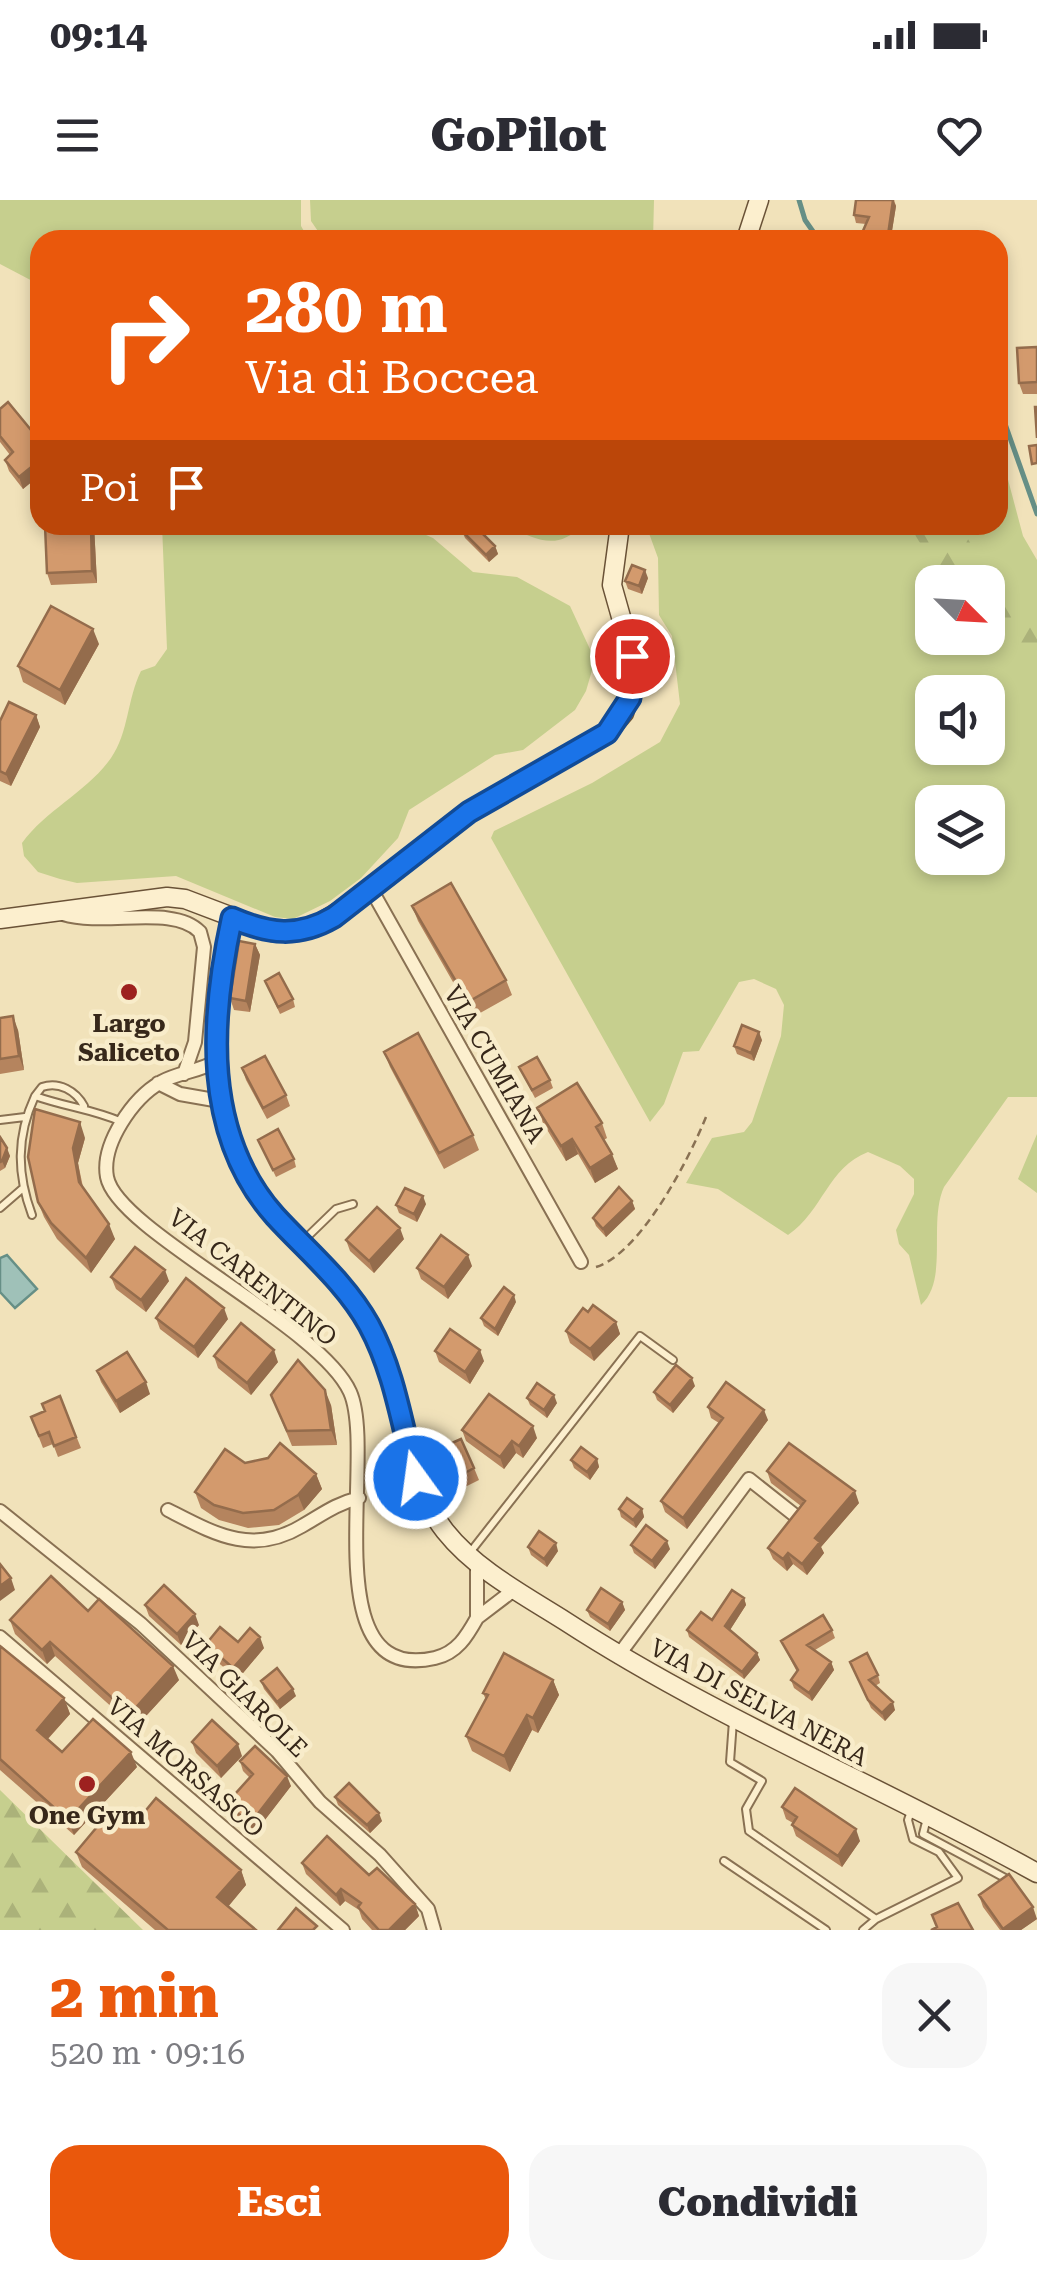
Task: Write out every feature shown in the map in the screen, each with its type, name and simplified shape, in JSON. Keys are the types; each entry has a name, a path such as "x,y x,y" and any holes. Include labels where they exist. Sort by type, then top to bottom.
{"street":[{"path":"749,230 759,200"},
{"path":"0,920 167,897 272,932 302,930 334,917 469,812 607,733 624,713 634,669 612,585 619,535"},
{"name":"VIA CUMIANA","path":"371,889 582,1262"},
{"path":"60,912 90,921 179,918 200,932 204,947 196,1042 184,1074"},
{"name":"VIA DI SELVA NERA","path":"232,918 217,1061 220,1101 230,1146 272,1213 368,1322 393,1382 416,1478 444,1530 473,1559 618,1656 734,1721 1037,1874"},
{"name":"VIA CARENTINO","path":"217,1061 194,1074 158,1084 123,1122 106,1162 109,1186 116,1196 318,1354 349,1388 358,1422 360,1610 374,1641 402,1658 438,1658 462,1643 478,1618 515,1589"},
{"path":"158,1084 180,1094 220,1101"},
{"path":"618,1656 749,1479 797,1517"},
{"path":"168,1510 218,1536 258,1544 299,1528 332,1505 359,1498"},
{"name":"VIA GIAROLE","path":"0,1510 142,1624 277,1751 320,1802 380,1856 417,1897 431,1915 434,1930"},
{"path":"473,1559 478,1618"},
{"name":"VIA MORSASCO","path":"0,1637 343,1930"}],"lane":[{"path":"32,1215 22,1189 20,1140 35,1096 42,1087 58,1085 78,1095 84,1106"},
{"path":"35,1096 73,1108 84,1106 123,1122"},
{"path":"0,1120 25,1118"},
{"path":"0,1208 22,1189"},
{"path":"302,1243 336,1208 353,1204"},
{"path":"473,1559 640,1336 673,1360"},
{"path":"734,1721 730,1762 762,1781 746,1809 748,1831 876,1918"},
{"path":"863,1930 876,1918 958,1878 939,1852 913,1840 908,1820 920,1813 923,1834 1005,1878"},
{"path":"724,1861 826,1930"}],"path":[{"path":"582,1262 590,1267 603,1265 638,1231 675,1181 706,1117"}],"green space":[{"path":"0,200 301,200 303,230 30,230 30,280 0,264"},
{"path":"310,200 654,200 653,230 317,230 311,221"},
{"path":"1008,480 1023,536 1037,560 1037,1097 1008,1097 944,1187 934,1281 921,1305 909,1255 899,1244 896,1230 914,1194 914,1179 900,1166 868,1152 855,1159 788,1235 718,1189 686,1183 712,1138 744,1132 752,1122 781,1036 784,1005 776,989 754,979 739,982 699,1051 683,1052 664,1104 650,1122 491,838 494,831 592,783 660,742 680,704 672,636 659,615 658,558 650,535 1008,535"},
{"path":"162,535 426,535 473,572 517,577 570,606 595,660 586,691 575,710 523,750 495,755 409,810 398,838 361,878 330,901 293,919 275,917 176,876 77,883 38,872 24,856 22,843 32,831 111,758 141,671 155,666 167,649"},
{"path":"528,535 570,535 554,541"},
{"path":"915,535 966,535 983,565 934,565"},
{"path":"1005,591 1037,627 1037,671 1005,644"},
{"path":"1037,1134 1037,1193 1018,1179"},
{"path":"0,1790 143,1930 0,1930"}],"water":[{"path":"7,1255 37,1289 15,1308 0,1292 0,1258"}],"building":[{"path":"856,200 893,200 889,230 863,230 869,217 854,215"},
{"path":"1037,347 1037,382 1019,383 1017,348"},
{"path":"8,402 30,429 30,468 19,477 5,460 13,452 0,436 0,409"},
{"path":"1037,445 1037,463 1032,464 1029,446"},
{"path":"45,535 91,535 92,571 47,573"},
{"path":"466,535 484,535 495,546 486,555"},
{"path":"632,565 645,570 639,586 625,581"},
{"path":"51,606 93,629 60,690 18,666"},
{"path":"9,702 36,715 6,774 0,771 0,721"},
{"path":"451,883 506,980 468,1002 412,906"},
{"path":"239,941 255,944 246,1001 230,998"},
{"path":"279,973 293,999 278,1007 265,981"},
{"path":"13,1016 19,1056 0,1059 0,1018"},
{"path":"742,1025 759,1032 751,1053 734,1046"},
{"path":"418,1033 473,1135 439,1153 384,1052"},
{"path":"265,1056 286,1095 263,1108 242,1068"},
{"path":"537,1057 550,1080 532,1090 519,1067"},
{"path":"577,1083 602,1123 596,1127 612,1154 590,1168 572,1139 561,1146 537,1108"},
{"path":"35,1109 80,1122 73,1148 79,1182 109,1224 86,1258 51,1223 38,1202 28,1157"},
{"path":"278,1129 294,1159 273,1170 258,1140"},
{"path":"0,1137 7,1148 0,1162"},
{"path":"619,1187 632,1201 603,1229 593,1218"},
{"path":"405,1188 423,1196 414,1214 396,1205"},
{"path":"377,1207 400,1228 369,1261 346,1240"},
{"path":"441,1235 468,1255 444,1287 417,1268"},
{"path":"135,1247 165,1270 141,1300 111,1277"},
{"path":"186,1278 224,1308 194,1347 156,1318"},
{"path":"504,1287 514,1295 495,1329 481,1318"},
{"path":"593,1305 616,1322 590,1349 566,1331 583,1308 588,1312"},
{"path":"241,1323 274,1350 247,1383 214,1356"},
{"path":"450,1329 480,1350 465,1372 435,1351"},
{"path":"127,1352 146,1382 116,1401 97,1371"},
{"path":"298,1360 325,1390 331,1430 287,1431 271,1395"},
{"path":"676,1365 692,1378 670,1405 654,1392"},
{"path":"726,1382 764,1410 683,1518 661,1501 723,1418 708,1407"},
{"path":"537,1383 554,1395 544,1410 527,1398"},
{"path":"489,1394 533,1426 519,1446 512,1441 500,1457 462,1430"},
{"path":"60,1396 76,1437 54,1446 49,1432 39,1436 31,1417 45,1411 42,1404"},
{"path":"461,1439 474,1468 441,1486 427,1454"},
{"path":"280,1443 316,1474 298,1495 274,1510 243,1513 214,1505 195,1492 225,1449 245,1463 268,1458"},
{"path":"789,1443 855,1491 815,1538 820,1542 802,1564 788,1553 783,1559 768,1548 805,1501 767,1471"},
{"path":"581,1447 597,1459 587,1472 571,1460"},
{"path":"627,1498 642,1509 633,1520 619,1509"},
{"path":"646,1525 667,1541 652,1561 631,1545"},
{"path":"539,1531 556,1543 544,1559 528,1547"},
{"path":"0,1564 11,1578 0,1586"},
{"path":"51,1576 88,1611 99,1599 173,1666 130,1714 50,1642 42,1650 10,1620"},
{"path":"164,1585 195,1614 177,1634 145,1605"},
{"path":"601,1588 622,1602 608,1624 587,1610"},
{"path":"732,1590 744,1598 725,1626 757,1653 742,1672 687,1630 701,1612 712,1620"},
{"path":"823,1615 832,1630 807,1645 831,1662 809,1693 791,1680 798,1670 781,1641"},
{"path":"220,1627 238,1642 250,1628 260,1637 233,1668 206,1644"},
{"path":"0,1646 64,1698 37,1730 62,1752 93,1719 131,1752 68,1820 0,1759"},
{"path":"504,1653 553,1680 533,1718 527,1715 504,1756 466,1736"},
{"path":"867,1653 878,1675 869,1680 893,1702 882,1713 868,1700 850,1662"},
{"path":"277,1668 293,1689 277,1702 261,1681"},
{"path":"212,1720 238,1744 217,1766 192,1742"},
{"path":"255,1746 287,1776 250,1824 227,1803 253,1774 240,1761"},
{"path":"349,1783 379,1813 367,1825 335,1797"},
{"path":"795,1788 856,1829 838,1856 792,1825 797,1817 782,1807"},
{"path":"156,1798 241,1870 217,1897 256,1930 168,1930 76,1852 112,1809 133,1826"},
{"path":"327,1836 369,1875 377,1868 415,1904 389,1930 379,1930 358,1907 361,1903 341,1889 336,1895 302,1863"},
{"path":"1009,1874 1033,1907 1003,1929 979,1895"},
{"path":"958,1903 973,1930 931,1930 937,1927 932,1915"},
{"path":"296,1908 317,1926 313,1930 278,1930"}],"waterway":[{"path":"799,200 812,230"},
{"path":"1008,432 1037,514"}],"place":[{"name":"Largo Saliceto","path":"129,992"},
{"name":"One Gym","path":"87,1784"}],"route":[{"path":"416,1478 393,1382 368,1322 320,1262 272,1213 230,1146 220,1101 217,1061 223,974 232,918 280,933 312,928 334,917 469,812 607,733 624,713 630,698 634,682 632,656"}]}
